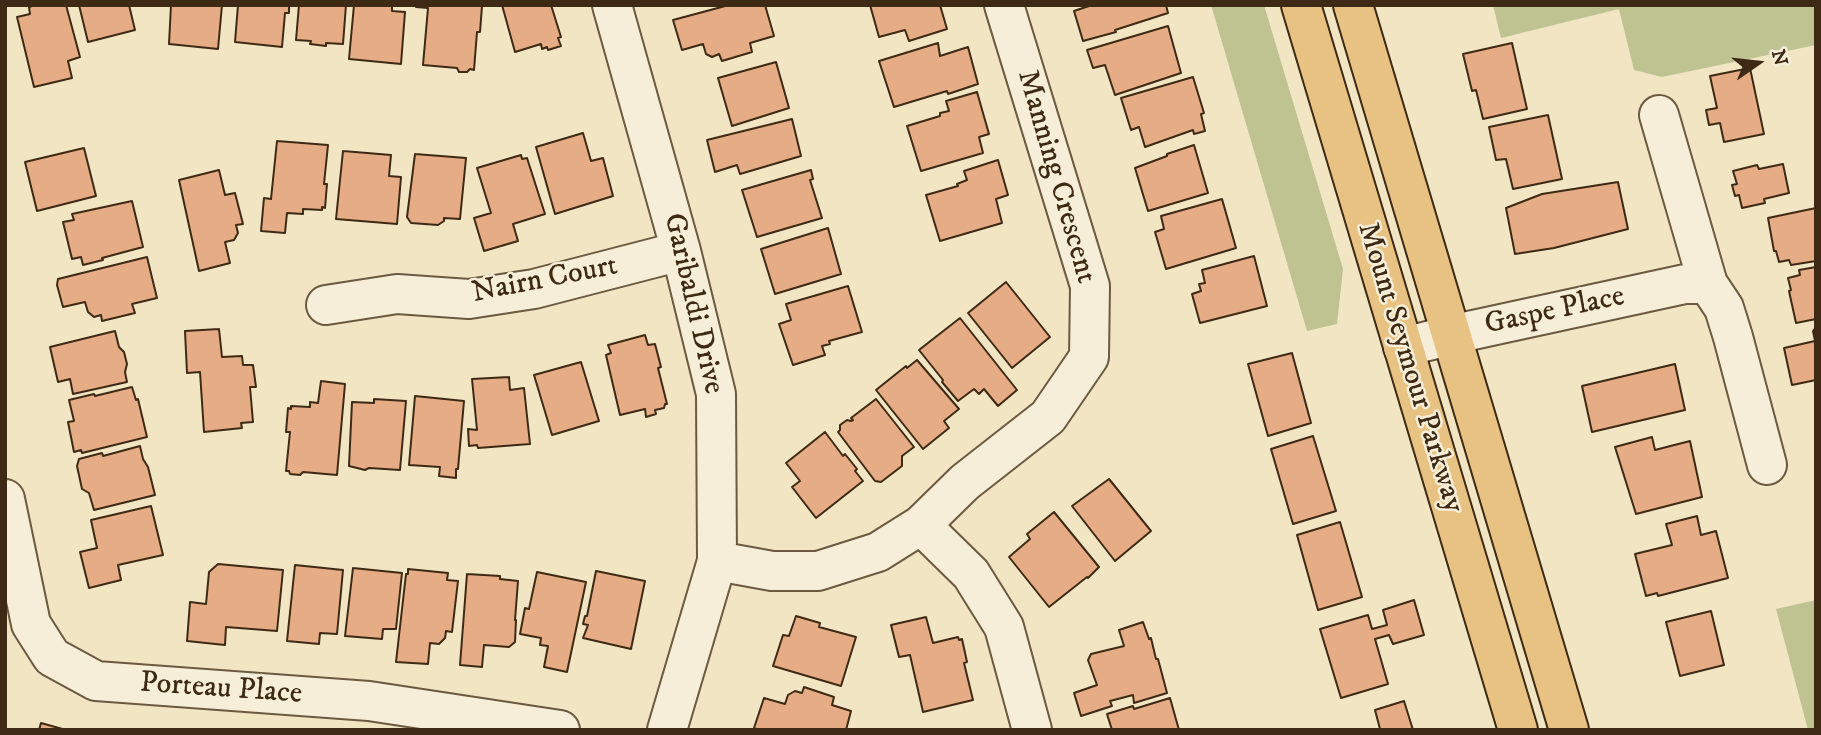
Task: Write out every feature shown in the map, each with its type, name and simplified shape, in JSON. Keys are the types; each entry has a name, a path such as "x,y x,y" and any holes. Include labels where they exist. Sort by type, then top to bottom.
{"main road":[{"name":"Mount Seymour Parkway","path":"1301,5 1518,730"},
{"name":"Mount Seymour Parkway","path":"1353,5 1569,730"}],"street":[{"name":"Garibaldi Drive","path":"612,5 681,251 716,394 717,561 667,730"},
{"name":"Manning Crescent","path":"717,561 772,571 818,571 878,552 921,525 965,482 1048,417 1089,357 1090,286 1004,5"},
{"path":"1658,115 1708,284 1724,308 1767,465"},
{"name":"Nairn Court","path":"326,305 397,294 469,299 534,289 681,251"},
{"name":"Gaspe Place","path":"1403,347 1685,284 1708,284"},
{"name":"Porteau Place","path":"5,499 31,624 52,657 96,681 369,701 559,730"},
{"path":"921,525 971,573 1004,627 1032,730"}],"green space":[{"path":"1211,5 1264,5 1343,269 1337,324 1307,331"},
{"path":"1493,5 1816,5 1816,45 1662,77 1634,70 1619,9 1501,38"},
{"path":"1816,600 1816,730 1808,730 1776,609"}],"building":[{"path":"35,5 66,5 80,57 68,61 72,78 34,87 17,17 30,14 29,7"},
{"path":"79,5 129,5 135,30 88,42"},
{"path":"171,5 222,5 218,49 169,44"},
{"path":"238,5 289,5 289,13 285,13 282,47 235,42"},
{"path":"299,5 346,5 343,44 326,43 326,46 296,40"},
{"path":"354,5 392,5 392,11 405,12 401,64 349,59"},
{"path":"416,5 482,6 474,70 459,72 457,68 423,65 428,8"},
{"path":"502,5 551,5 561,37 558,38 561,46 548,50 547,47 542,49 541,44 515,52"},
{"path":"729,5 765,5 774,36 750,43 752,52 722,61 719,54 712,57 706,54 703,44 682,50 673,20"},
{"path":"870,5 940,5 947,29 909,41 905,30 879,37"},
{"path":"1092,5 1166,5 1168,13 1083,41 1074,11"},
{"path":"1168,26 1181,73 1115,95 1105,65 1093,68 1087,50"},
{"path":"938,43 940,56 968,47 978,84 894,107 879,61"},
{"path":"1512,43 1527,109 1483,119 1476,90 1472,91 1463,54"},
{"path":"776,62 789,108 732,126 718,78"},
{"path":"1750,68 1764,134 1724,142 1720,123 1709,125 1706,110 1717,108 1710,76"},
{"path":"1193,77 1204,113 1201,114 1205,131 1194,134 1193,130 1145,147 1139,127 1131,130 1121,98"},
{"path":"977,92 989,134 979,137 983,153 921,171 907,126 949,111 946,101"},
{"path":"1548,115 1562,179 1513,189 1506,159 1496,160 1489,127"},
{"path":"792,119 801,156 740,174 737,165 715,172 707,140"},
{"path":"583,133 591,161 603,158 613,196 555,214 536,147"},
{"path":"277,141 328,145 324,184 327,184 325,208 303,209 303,214 287,213 285,233 261,231 264,198 271,199"},
{"path":"1194,145 1208,193 1148,211 1135,168"},
{"path":"84,148 96,196 37,211 25,162"},
{"path":"343,151 391,155 389,176 401,177 397,224 336,219"},
{"path":"415,154 466,158 460,219 444,218 438,225 411,223 407,217"},
{"path":"521,155 522,159 527,158 545,214 513,224 518,241 484,251 474,218 491,213 477,168"},
{"path":"998,160 1008,195 996,199 1002,223 940,241 926,195 958,186 957,184 967,180 964,171"},
{"path":"1783,164 1789,193 1764,199 1765,203 1742,208 1739,195 1735,196 1732,185 1737,184 1733,171 1757,165 1759,169"},
{"path":"219,170 225,195 235,193 243,224 236,225 238,233 234,240 225,242 230,263 199,271 179,180"},
{"path":"811,170 813,179 810,180 822,218 757,237 742,190"},
{"path":"1618,182 1628,229 1554,248 1515,254 1506,208 1542,194"},
{"path":"1222,199 1236,248 1166,269 1155,232 1164,229 1161,216"},
{"path":"132,201 143,247 83,265 81,257 72,259 63,222 74,220 72,214"},
{"path":"1816,208 1816,261 1791,265 1789,260 1779,262 1774,251 1768,218"},
{"path":"828,228 841,274 775,294 761,249"},
{"path":"1254,256 1267,306 1200,323 1192,294 1201,291 1199,284 1205,283 1202,270"},
{"path":"147,257 157,298 132,304 135,313 102,321 101,315 94,317 88,312 85,302 63,307 58,279"},
{"path":"1816,267 1816,319 1796,323 1788,278 1800,275 1799,270"},
{"path":"1006,282 1050,337 1012,368 968,313"},
{"path":"848,286 862,332 829,341 830,344 822,346 825,355 793,365 779,324 791,320 786,304"},
{"path":"960,318 1017,390 998,406 984,389 979,394 974,389 958,401 919,350"},
{"path":"1816,327 1816,380 1792,385 1784,348 1815,341 1813,331"},
{"path":"219,329 222,357 242,356 243,365 253,365 256,387 250,387 253,422 241,423 242,428 204,432 200,372 187,373 185,331"},
{"path":"115,331 127,364 127,382 73,394 70,379 58,382 50,347"},
{"path":"645,335 648,345 655,344 667,404 664,408 655,410 656,414 646,417 645,409 620,415 606,355 611,353 608,345"},
{"path":"1292,353 1311,423 1268,436 1248,364"},
{"path":"917,360 959,409 944,421 949,428 923,449 876,390"},
{"path":"581,362 599,421 552,435 534,375"},
{"path":"1675,364 1685,410 1592,432 1582,386"},
{"path":"509,377 510,390 524,388 530,444 478,448 477,445 469,446 468,429 477,430 472,379"},
{"path":"321,381 345,384 337,475 303,472 300,475 290,474 286,471 290,432 286,432 288,408 310,407 310,402 318,403"},
{"path":"132,387 136,400 138,399 147,437 82,453 81,450 74,452 68,422 74,421 69,400"},
{"path":"415,396 464,401 456,478 439,476 440,467 409,465"},
{"path":"374,399 406,401 400,470 365,470 349,466 352,402 374,403"},
{"path":"876,399 914,447 902,456 902,466 881,482 875,481 838,432 840,425 847,420 853,420 851,418"},
{"path":"825,432 857,469 855,471 863,481 816,518 792,487 800,481 786,463"},
{"path":"1313,436 1336,511 1293,524 1271,449"},
{"path":"1652,437 1655,450 1690,441 1702,497 1636,514 1615,447"},
{"path":"140,446 155,495 94,510 89,493 82,489 77,466 79,459"},
{"path":"1109,479 1151,531 1115,561 1072,506"},
{"path":"151,506 163,555 118,565 121,580 89,588 80,552 97,548 91,520"},
{"path":"1054,512 1099,567 1049,607 1009,557 1030,539 1027,534"},
{"path":"1697,516 1701,535 1716,531 1728,578 1658,596 1657,593 1646,596 1635,554 1672,545 1666,524"},
{"path":"1340,522 1362,597 1318,610 1297,535"},
{"path":"218,564 283,570 277,631 226,627 225,645 187,641 190,602 206,604 209,572"},
{"path":"295,565 343,570 337,634 320,633 319,644 287,641"},
{"path":"353,568 402,573 396,629 383,629 382,639 345,636"},
{"path":"408,569 448,573 447,580 458,581 452,632 446,631 445,638 439,644 430,643 428,664 396,662"},
{"path":"596,571 645,581 631,649 583,638 588,625 583,624"},
{"path":"537,572 586,582 567,672 544,667 548,646 540,645 541,638 520,634"},
{"path":"467,574 500,576 500,579 518,581 515,642 509,647 484,645 482,667 460,665"},
{"path":"1414,600 1424,635 1393,644 1389,635 1375,639 1388,684 1341,698 1320,629 1368,615 1372,629 1387,625 1383,610"},
{"path":"1711,611 1724,665 1680,676 1666,622"},
{"path":"796,616 820,623 819,627 856,637 841,686 773,666 783,635 789,636"},
{"path":"926,617 933,643 958,637 959,640 962,639 967,662 964,663 973,700 923,712 910,655 899,657 891,625"},
{"path":"1143,622 1149,639 1151,638 1167,693 1134,703 1133,695 1110,701 1112,706 1081,716 1074,693 1097,685 1088,660 1091,654 1124,646 1119,630"},
{"path":"804,687 834,697 832,705 851,711 846,730 754,728 764,698 785,704 788,695 795,691 802,693"},
{"path":"1170,698 1179,730 1112,730 1107,714"},
{"path":"1404,701 1413,730 1377,730 1380,729 1375,710"},
{"path":"41,723 66,730 39,730"}]}
